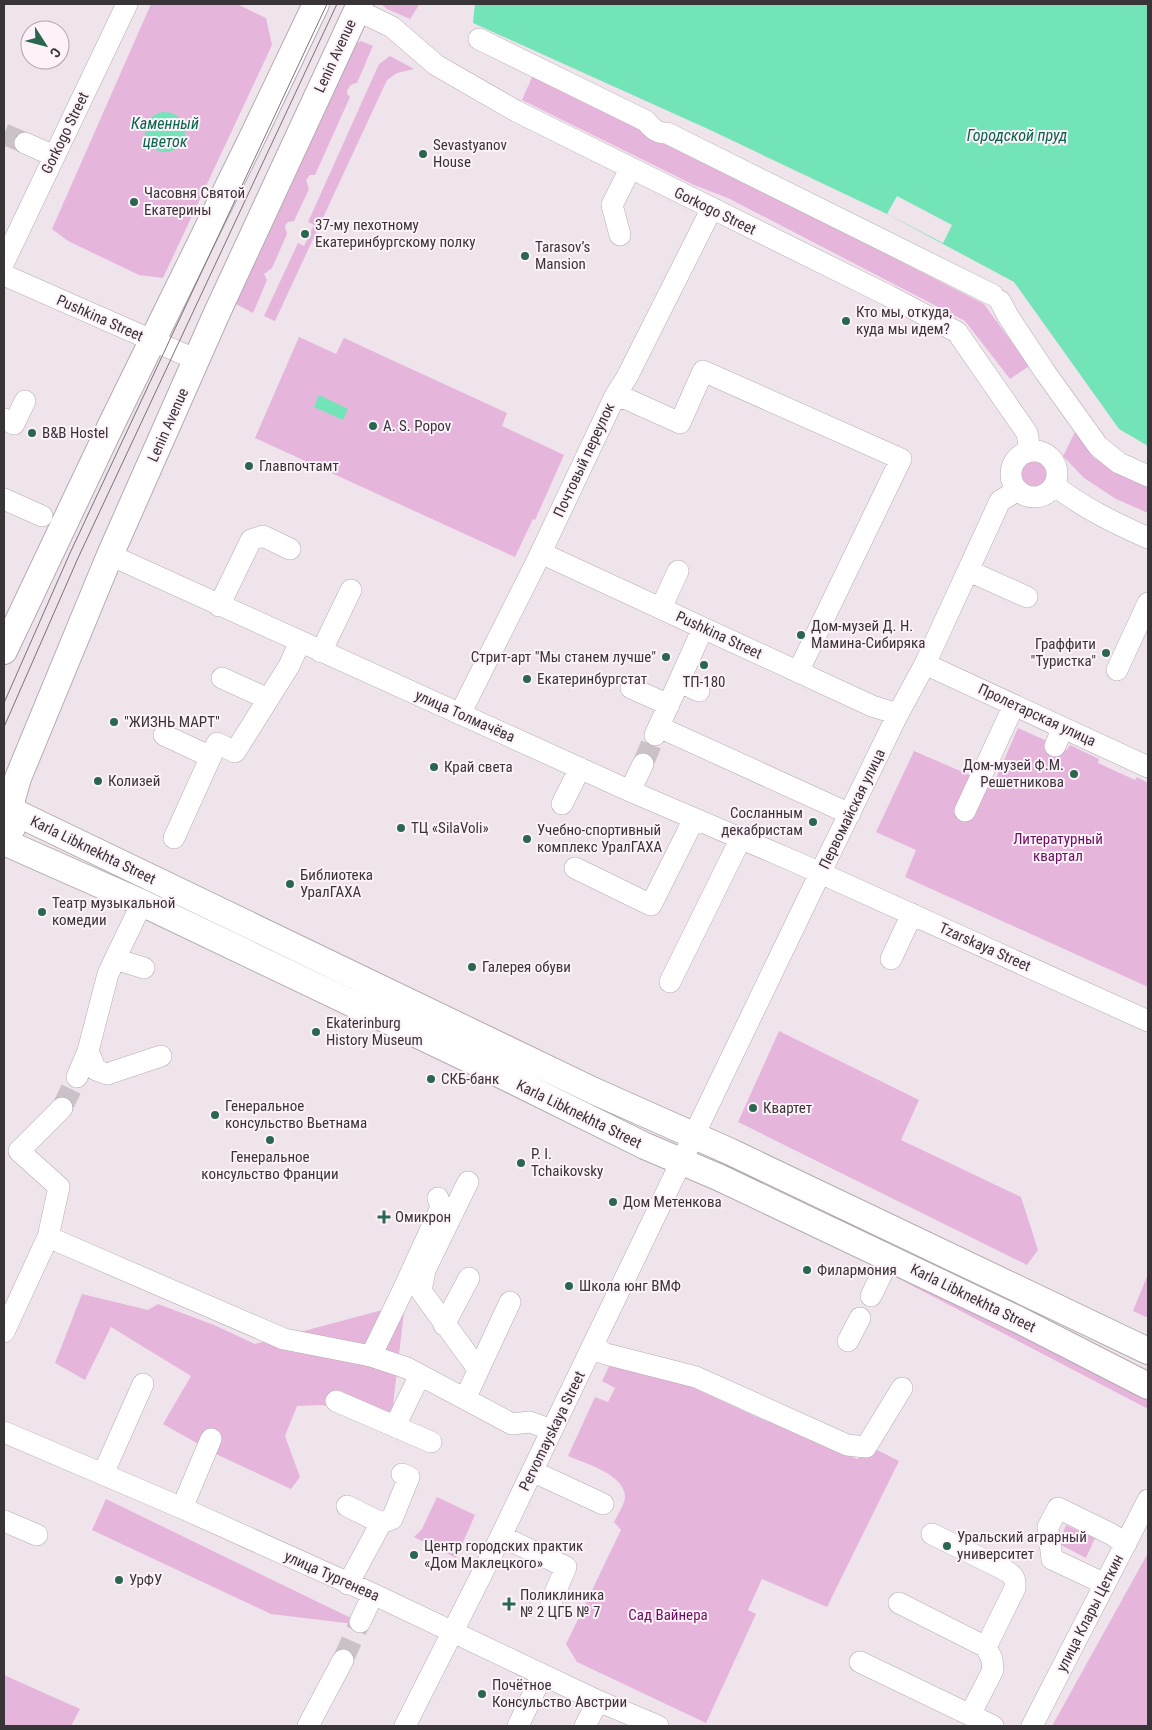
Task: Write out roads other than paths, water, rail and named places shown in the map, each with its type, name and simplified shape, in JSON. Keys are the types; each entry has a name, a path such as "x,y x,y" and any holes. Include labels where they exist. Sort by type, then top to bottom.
{"main road":[{"path":"4,651 117,412 254,136 316,4"},
{"name":"Lenin Avenue","path":"5,847 12,828 8,809 18,778 110,555 358,7"},
{"name":"Karla Libknekhta Street","path":"8,809 585,1087 694,1135 1148,1351"},
{"name":"Karla Libknekhta Street","path":"5,847 142,903 645,1146 718,1177 1019,1320 1148,1386"}],"street":[{"name":"Gorkogo Street","path":"4,262 127,4"},
{"name":"Gorkogo Street","path":"358,7 392,27 436,65 508,107 889,296 957,332 1027,433 1030,452"},
{"path":"479,40 646,121 651,128 661,133 668,133 996,298 1045,372 1098,446 1118,463 1148,476"},
{"path":"25,143 54,156"},
{"path":"620,235 612,205 630,169"},
{"name":"Почтовый переулок","path":"460,714 615,396 627,378 717,211"},
{"name":"Pushkina Street","path":"4,275 197,360"},
{"path":"615,396 629,400 680,423 703,371 900,459 798,672"},
{"path":"4,419 14,424 25,400"},
{"path":"1030,452 1044,453 1050,458 1056,470 1054,485 1044,494 1037,496 1023,494 1018,490 1011,478 1011,470 1017,458 1030,452"},
{"path":"1054,485 1099,515 1148,538"},
{"name":"Первомайская улица","path":"694,1135 820,873 898,714 925,664 1000,501 1018,490"},
{"path":"4,499 42,516"},
{"path":"219,606 251,540 263,536 290,549"},
{"name":"Pushkina Street","path":"540,553 872,706 898,714"},
{"name":"улица Толмачёва","path":"110,555 630,791 820,873"},
{"path":"661,608 678,571"},
{"path":"968,571 1027,597"},
{"path":"321,652 351,590"},
{"path":"1117,670 1142,634 1148,604"},
{"path":"703,628 657,731 850,814"},
{"path":"174,838 217,743 235,752 289,666 300,642"},
{"name":"Пролетарская улица","path":"925,664 1014,705 1059,737 1148,767"},
{"path":"222,678 268,699"},
{"path":"680,682 699,691"},
{"path":"631,688 669,705"},
{"path":"965,811 1014,705"},
{"path":"164,735 211,756"},
{"path":"630,791 643,764"},
{"path":"562,804 580,768"},
{"path":"576,868 651,905 694,819"},
{"path":"670,982 741,838"},
{"name":"Tzarskaya Street","path":"820,873 1148,1021"},
{"path":"77,1077 88,1051 108,974 142,903"},
{"path":"891,959 912,914"},
{"path":"115,958 144,968"},
{"path":"88,1051 96,1070 107,1074 161,1056"},
{"path":"4,1332 48,1237 59,1187 19,1150 62,1108"},
{"name":"Pervomayskaya Street","path":"405,1726 501,1536 694,1135"},
{"path":"468,1182 425,1270 421,1290 444,1325 478,1369"},
{"path":"371,1356 441,1207 438,1198"},
{"path":"48,1237 284,1339 371,1356 407,1368 512,1424 530,1422 552,1430"},
{"path":"871,1296 889,1258"},
{"path":"444,1325 469,1278"},
{"path":"465,1399 510,1302"},
{"path":"848,1340 860,1318"},
{"path":"592,1347 606,1354 696,1377 728,1380 804,1415"},
{"path":"395,1426 420,1375"},
{"path":"696,1377 847,1445 866,1447 902,1388"},
{"path":"103,1474 143,1384"},
{"path":"336,1401 431,1442"},
{"name":"улица Тургенева","path":"4,1432 182,1508 373,1594 542,1675 654,1725"},
{"path":"182,1508 210,1439"},
{"path":"532,1471 603,1504"},
{"path":"348,1584 381,1523 392,1519 409,1477 402,1474"},
{"name":"улица Клары Цеткин","path":"1032,1726 1148,1500"},
{"path":"347,1506 381,1523"},
{"path":"1105,1584 1052,1558 1048,1527 1058,1508 1111,1534 1126,1544"},
{"path":"4,1521 37,1535"},
{"path":"932,1534 1003,1569 1013,1575 1016,1581 1015,1588 986,1647"},
{"path":"501,1536 566,1567 551,1602"},
{"path":"360,1622 373,1594"},
{"path":"898,1603 986,1647 992,1659 993,1670 970,1716"},
{"path":"308,1726 343,1660"},
{"path":"860,1662 993,1726"},
{"path":"518,1726 542,1675"},
{"path":"585,1726 598,1701"}],"water":[{"name":"Городской пруд","path":"475,4 1148,4 1148,446 1119,429 1014,282 887,214 708,129 473,23"},
{"name":"Каменный цветок","path":"165,112 179,118 185,132 179,146 165,152 151,146 145,132 151,118"},
{"path":"319,395 348,409 343,420 314,407"}],"tunnel":[{"path":"4,134 25,143"},
{"path":"643,764 655,735"},
{"path":"62,1108 77,1077"},
{"path":"343,1660 360,1622"}],"tram line":[{"path":"4,703 70,553 327,4"},
{"path":"4,727 78,558 337,4"}],"place":[{"name":"Sevastyanov House","path":"423,154"},
{"name":"Часовня Святой Екатерины","path":"134,202"},
{"name":"37-му пехотному Екатеринбургскому полку","path":"305,234"},
{"name":"Tarasov’s Mansion","path":"525,256"},
{"name":"Кто мы, откуда, куда мы идем?","path":"846,321"},
{"name":"A. S. Popov","path":"373,426"},
{"name":"B&B Hostel","path":"32,433"},
{"name":"Главпочтамт","path":"249,466"},
{"name":"Дом-музей Д. Н. Мамина-Сибиряка","path":"801,635"},
{"name":"Граффити \"Туристка\"","path":"1106,653"},
{"name":"Стрит-арт \"Мы станем лучше\"","path":"666,657"},
{"name":"ТП-180","path":"704,665"},
{"name":"Екатеринбургстат","path":"527,679"},
{"name":"\"ЖИЗНЬ МАРТ\"","path":"114,722"},
{"name":"Край света","path":"434,767"},
{"name":"Дом-музей Ф.М. Решетникова","path":"1074,774"},
{"name":"Колизей","path":"98,781"},
{"name":"Сосланным декабристам","path":"813,822"},
{"name":"ТЦ «SilaVoli»","path":"401,828"},
{"name":"Учебно-спортивный комплекс УралГАХА","path":"527,839"},
{"name":"Библиотека УралГАХА","path":"290,884"},
{"name":"Театр музыкальной комедии","path":"42,912"},
{"name":"Галерея обуви","path":"472,967"},
{"name":"Ekaterinburg History Museum","path":"316,1032"},
{"name":"СКБ-банк","path":"431,1079"},
{"name":"Квартет","path":"753,1108"},
{"name":"Генеральное консульство Вьетнама","path":"215,1115"},
{"name":"Генеральное консульство Франции","path":"270,1140"},
{"name":"P. I. Tchaikovsky","path":"521,1163"},
{"name":"Дом Метенкова","path":"613,1202"},
{"name":"Омикрон","path":"384,1217"},
{"name":"Филармония","path":"807,1270"},
{"name":"Школа юнг ВМФ","path":"569,1286"},
{"name":"Уральский аграрный университет","path":"947,1546"},
{"name":"Центр городских практик «Дом Маклецкого»","path":"414,1555"},
{"name":"УрФУ","path":"119,1580"},
{"name":"Поликлиника № 2 ЦГБ № 7","path":"509,1604"},
{"name":"Почётное Консульство Австрии","path":"482,1694"}],"park label":[{"name":"Литературный квартал","path":"1058,848"},
{"name":"Сад Вайнера","path":"668,1615"}]}
